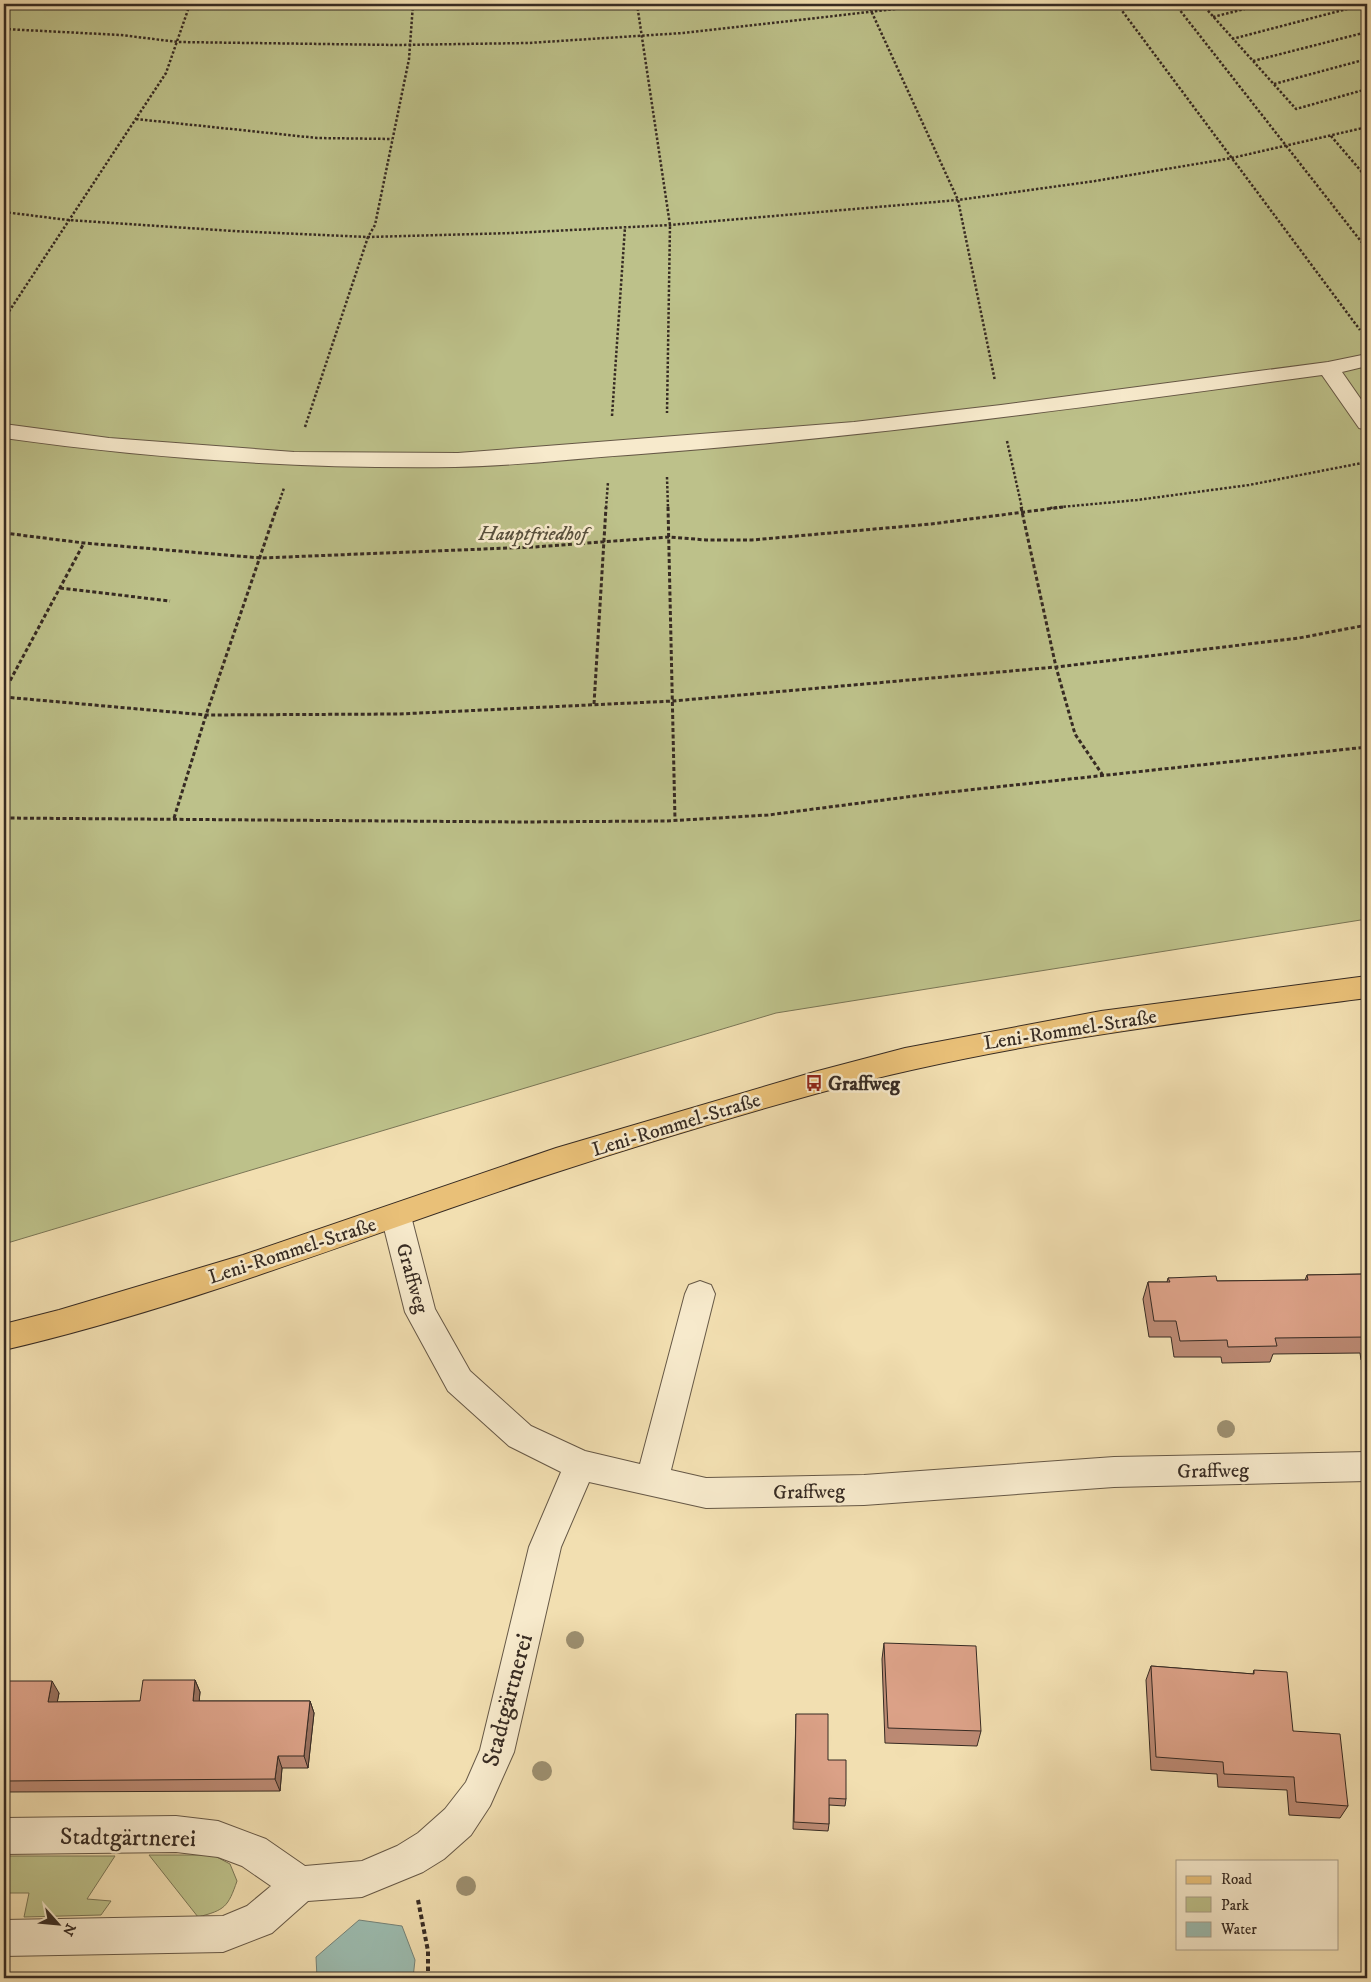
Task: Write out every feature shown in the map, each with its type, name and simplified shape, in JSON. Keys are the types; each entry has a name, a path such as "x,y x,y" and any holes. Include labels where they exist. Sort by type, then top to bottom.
{"main road":[{"name":"Leni-Rommel-Straße","path":"4,1337 59,1323 234,1270 556,1160 814,1083 905,1059 1100,1022 1367,987"}],"street":[{"path":"4,431 109,444 294,459 458,460 854,429 1001,412 1328,368 1367,360"},
{"path":"1328,368 1367,423"},
{"name":"Graffweg","path":"396,1216 420,1312 459,1381 520,1436 580,1465 706,1493 864,1490 1114,1472 1367,1467"},
{"path":"652,1481 700,1294"},
{"name":"Stadtgärtnerei","path":"4,1836 176,1834 218,1839 253,1852 301,1884 362,1879 403,1861 430,1846 458,1822 478,1794 497,1752 545,1547 580,1465"},
{"path":"4,1938 223,1934 259,1920 301,1884"}],"path":[{"path":"4,319 166,73 190,4"},
{"path":"174,818 206,715 368,237 375,225 410,59 413,4"},
{"path":"637,4 670,224 667,445 675,820"},
{"path":"868,4 870,12 958,200 1021,511 1056,667 1075,734 1104,776"},
{"path":"4,29 121,36 178,42 527,43 643,36 802,22 940,4"},
{"path":"1117,4 1361,331"},
{"path":"1175,4 1367,250"},
{"path":"1202,4 1296,109 1367,90"},
{"path":"1213,17 1264,4"},
{"path":"1232,38 1366,4"},
{"path":"1253,61 1367,32"},
{"path":"1274,84 1367,59"},
{"path":"136,118 317,138 392,139"},
{"path":"4,212 68,220 233,231 368,237 513,233 670,224 958,200 1095,181 1232,158 1367,127"},
{"path":"1331,136 1367,178"},
{"path":"4,533 84,543 260,558 534,547 669,537 706,540 752,540 932,524 1021,511 1136,500 1249,485 1367,462"},
{"path":"4,692 84,543"},
{"path":"60,588 170,601"},
{"path":"4,697 206,715 399,714 673,701 1056,667 1299,638 1367,626"},
{"path":"4,818 520,822 675,820 768,815 922,794 1367,747"},
{"path":"403,1861 416,1892 428,1951 428,1978"}],"green space":[{"name":"Hauptfriedhof","path":"4,4 1367,4 1367,919 776,1013 4,1244"},
{"path":"149,1855 213,1855 230,1864 237,1881 231,1897 220,1909 198,1917"},
{"path":"4,1856 115,1856 87,1899 111,1901 101,1915 24,1917 29,1893 4,1893"}],"water":[{"path":"359,1920 402,1926 415,1960 413,1978 317,1978 316,1957"}],"building":[{"path":"1367,1274 1367,1337 1275,1338 1277,1346 1228,1347 1227,1340 1180,1341 1176,1321 1154,1321 1148,1282 1170,1282 1168,1278 1216,1276 1217,1281 1308,1280 1307,1275"},
{"path":"884,1643 976,1646 981,1731 888,1728"},
{"path":"1151,1666 1254,1674 1254,1670 1287,1672 1293,1731 1340,1734 1348,1806 1296,1802 1294,1777 1224,1774 1223,1762 1156,1757"},
{"path":"143,1680 195,1680 193,1701 310,1701 304,1756 278,1756 275,1779 4,1781 4,1681 52,1681 48,1702 140,1701"},
{"path":"796,1714 828,1714 828,1760 846,1760 846,1799 829,1798 829,1824 794,1822"},
{"path":"262,1975 261,1978 4,1978 4,1977"}],"place":[{"name":"Graffweg","path":"814,1083"}]}
